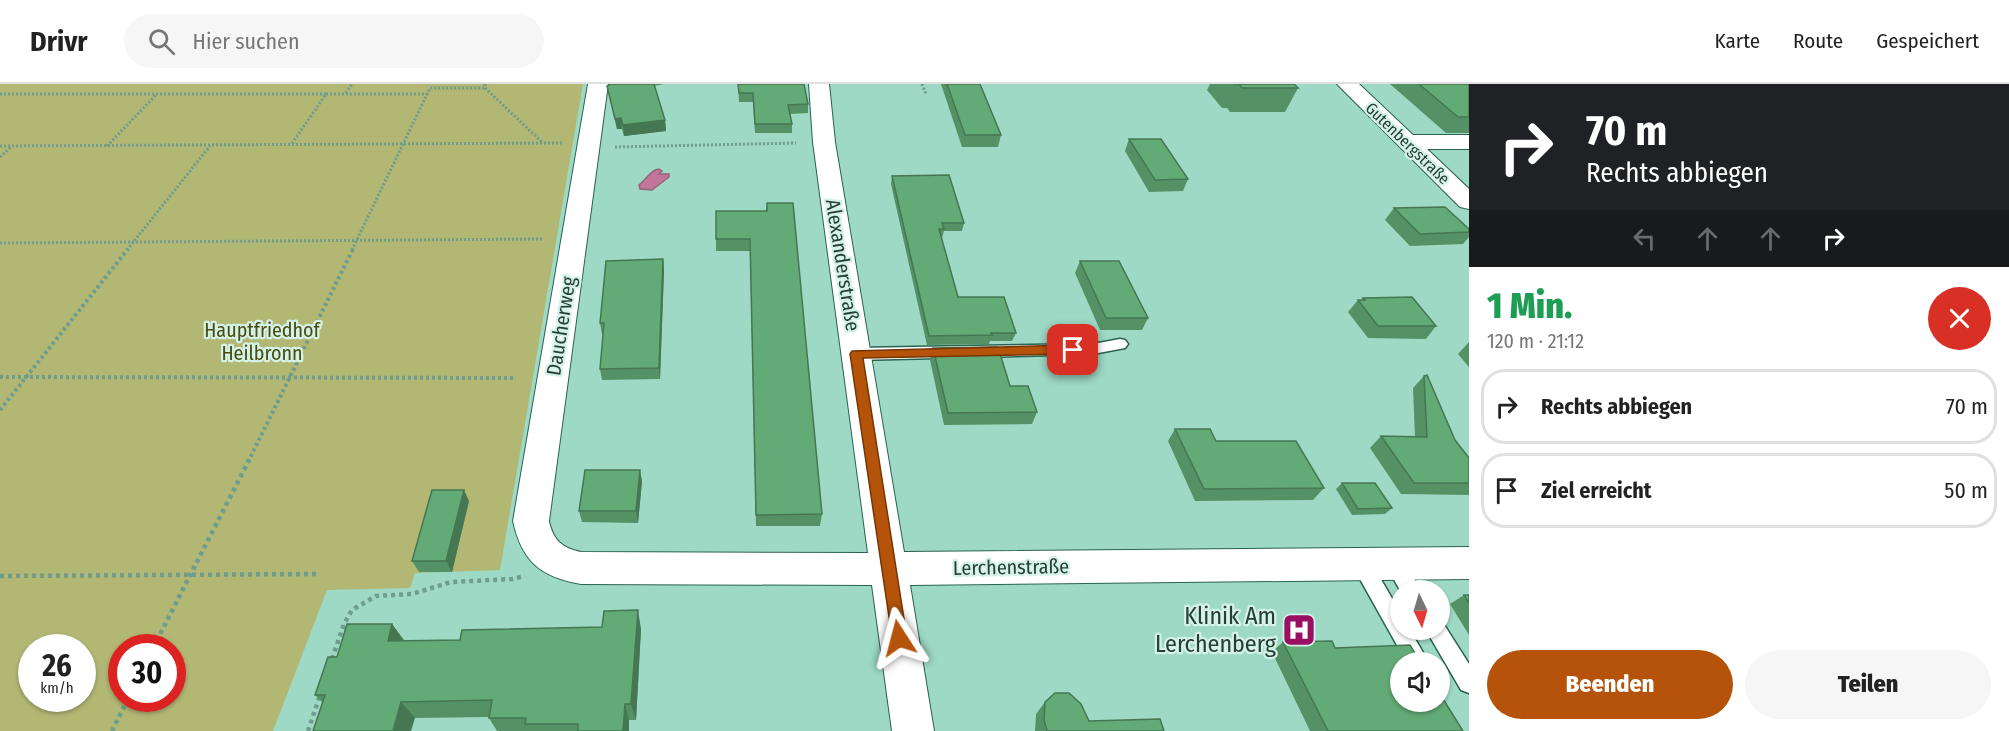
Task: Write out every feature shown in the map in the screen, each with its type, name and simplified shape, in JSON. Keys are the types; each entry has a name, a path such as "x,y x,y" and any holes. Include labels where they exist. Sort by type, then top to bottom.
{"street":[{"name":"Daucherweg","path":"555,559 539,547 531,521 598,84"},
{"name":"Alexanderstraße","path":"819,84 824,142 913,731"},
{"name":"Gutenbergstraße","path":"1347,84 1469,202"},
{"path":"1407,142 1469,142"},
{"name":"Lerchenstraße","path":"555,559 566,566 581,568 1389,572 1469,562"}],"lane":[{"path":"856,354 1093,349 1120,344"},
{"path":"1389,572 1414,652"},
{"path":"1442,640 1469,683"}],"path":[{"path":"345,94 352,84"},
{"path":"922,84 926,94"},
{"path":"160,634 291,377 432,86 485,86 543,143"},
{"path":"0,94 428,94"},
{"path":"107,146 156,94"},
{"path":"291,146 326,94"},
{"path":"0,146 573,143 589,148 824,142"},
{"path":"0,156 11,146"},
{"path":"0,410 210,146"},
{"path":"0,243 544,239"},
{"path":"0,377 516,378"},
{"path":"330,667 344,624 352,610 376,596 412,594 451,582 512,579 539,570 555,559"},
{"path":"0,576 316,574"},
{"path":"308,731 323,688"},
{"path":"112,731 122,712"}],"green space":[{"name":"Hauptfriedhof Heilbronn","path":"0,84 583,84 500,570 415,573 410,588 327,590 273,731 0,731"}],"shaded area":[{"path":"659,169 662,171 659,174 669,174 669,177 652,190 640,189 639,185 651,173"}],"building":[{"path":"611,84 654,84 665,120 623,125 621,118 615,119 607,86"},
{"path":"738,84 804,84 808,104 788,105 792,124 755,124 753,93 739,93"},
{"path":"947,84 980,84 1001,135 965,135"},
{"path":"1239,84 1294,84 1298,88 1242,88"},
{"path":"1419,84 1469,84 1469,117 1458,117"},
{"path":"1129,139 1161,139 1188,179 1155,180"},
{"path":"949,175 964,223 942,223 944,229 939,229 958,297 1004,297 1016,333 929,336 892,176"},
{"path":"767,203 793,203 822,514 756,515 750,239 716,239 716,211 767,211"},
{"path":"1445,207 1469,229 1469,232 1420,234 1394,208"},
{"path":"663,259 659,368 600,369 604,323 600,323 606,261"},
{"path":"1080,261 1119,261 1148,318 1106,318"},
{"path":"1412,297 1436,326 1378,326 1358,300 1365,300 1363,298"},
{"path":"998,347 1010,386 1028,386 1037,412 948,413 933,348"},
{"path":"1427,375 1455,440 1469,458 1469,483 1414,483 1381,436 1427,437 1424,376"},
{"path":"1175,429 1210,429 1216,441 1296,441 1324,488 1204,489"},
{"path":"585,470 640,470 636,511 579,511"},
{"path":"1342,483 1375,483 1392,508 1358,509"},
{"path":"432,490 464,490 446,561 412,561"},
{"path":"638,610 631,704 625,704 623,731 578,731 578,724 525,724 526,718 489,718 492,700 401,702 393,731 313,731 325,695 315,695 328,657 337,657 347,624 392,624 388,641 460,640 462,630 602,627 604,611"},
{"path":"1332,641 1335,648 1410,645 1414,652 1390,652 1390,712 1450,712 1450,710 1463,731 1328,731 1283,642"},
{"path":"1055,693 1069,693 1081,704 1089,721 1160,719 1164,731 1047,731 1044,720 1045,702"}],"place":[{"name":"Klinik Am Lerchenberg","path":"1299,630"}],"route":[{"path":"899,638 856,354 1073,350"}]}
